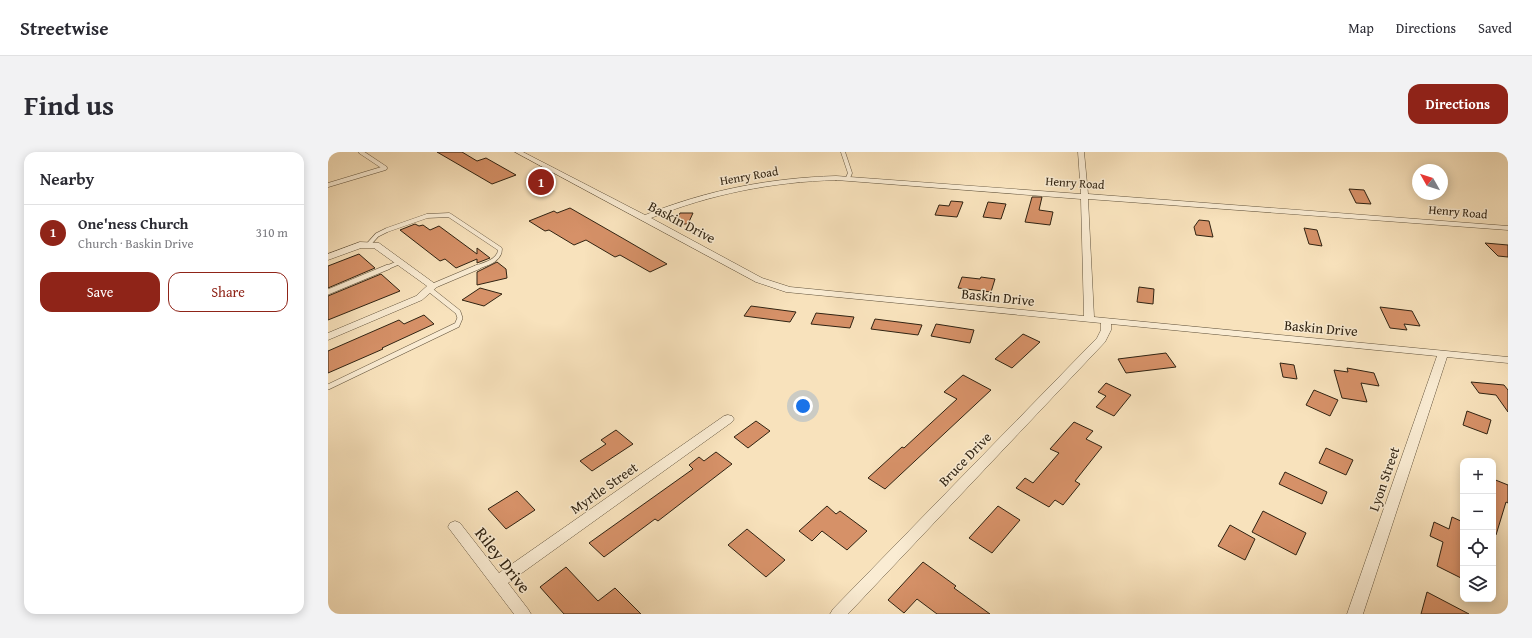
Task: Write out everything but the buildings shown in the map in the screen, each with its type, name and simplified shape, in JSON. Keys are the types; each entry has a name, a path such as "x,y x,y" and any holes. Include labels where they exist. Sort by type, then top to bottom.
{"street":[{"name":"Baskin Drive","path":"518,152 645,218 759,280 783,289 811,294 1508,360"},
{"path":"1081,152 1083,162 1089,320"},
{"name":"Henry Road","path":"645,218 698,198 748,187 798,180 848,178 1508,228"},
{"path":"328,257 364,245 376,245 400,262 431,288 419,298 328,337"},
{"name":"Bruce Drive","path":"843,613 1101,340 1106,330 1106,322"},
{"name":"Lyon Street","path":"1355,614 1443,354"},
{"name":"Myrtle Street","path":"498,582 728,419"},
{"name":"Riley Drive","path":"455,528 523,614"}],"lane":[{"path":"328,186 385,168 361,152"},
{"path":"843,152 850,173 848,178"},
{"path":"328,387 457,325 460,320 460,315 431,288 496,259 500,254 500,249 449,215 427,216 387,230 377,235 364,245"},
{"path":"328,292 400,262"}],"place":[{"name":"One'ness Church","path":"541,182"}]}
